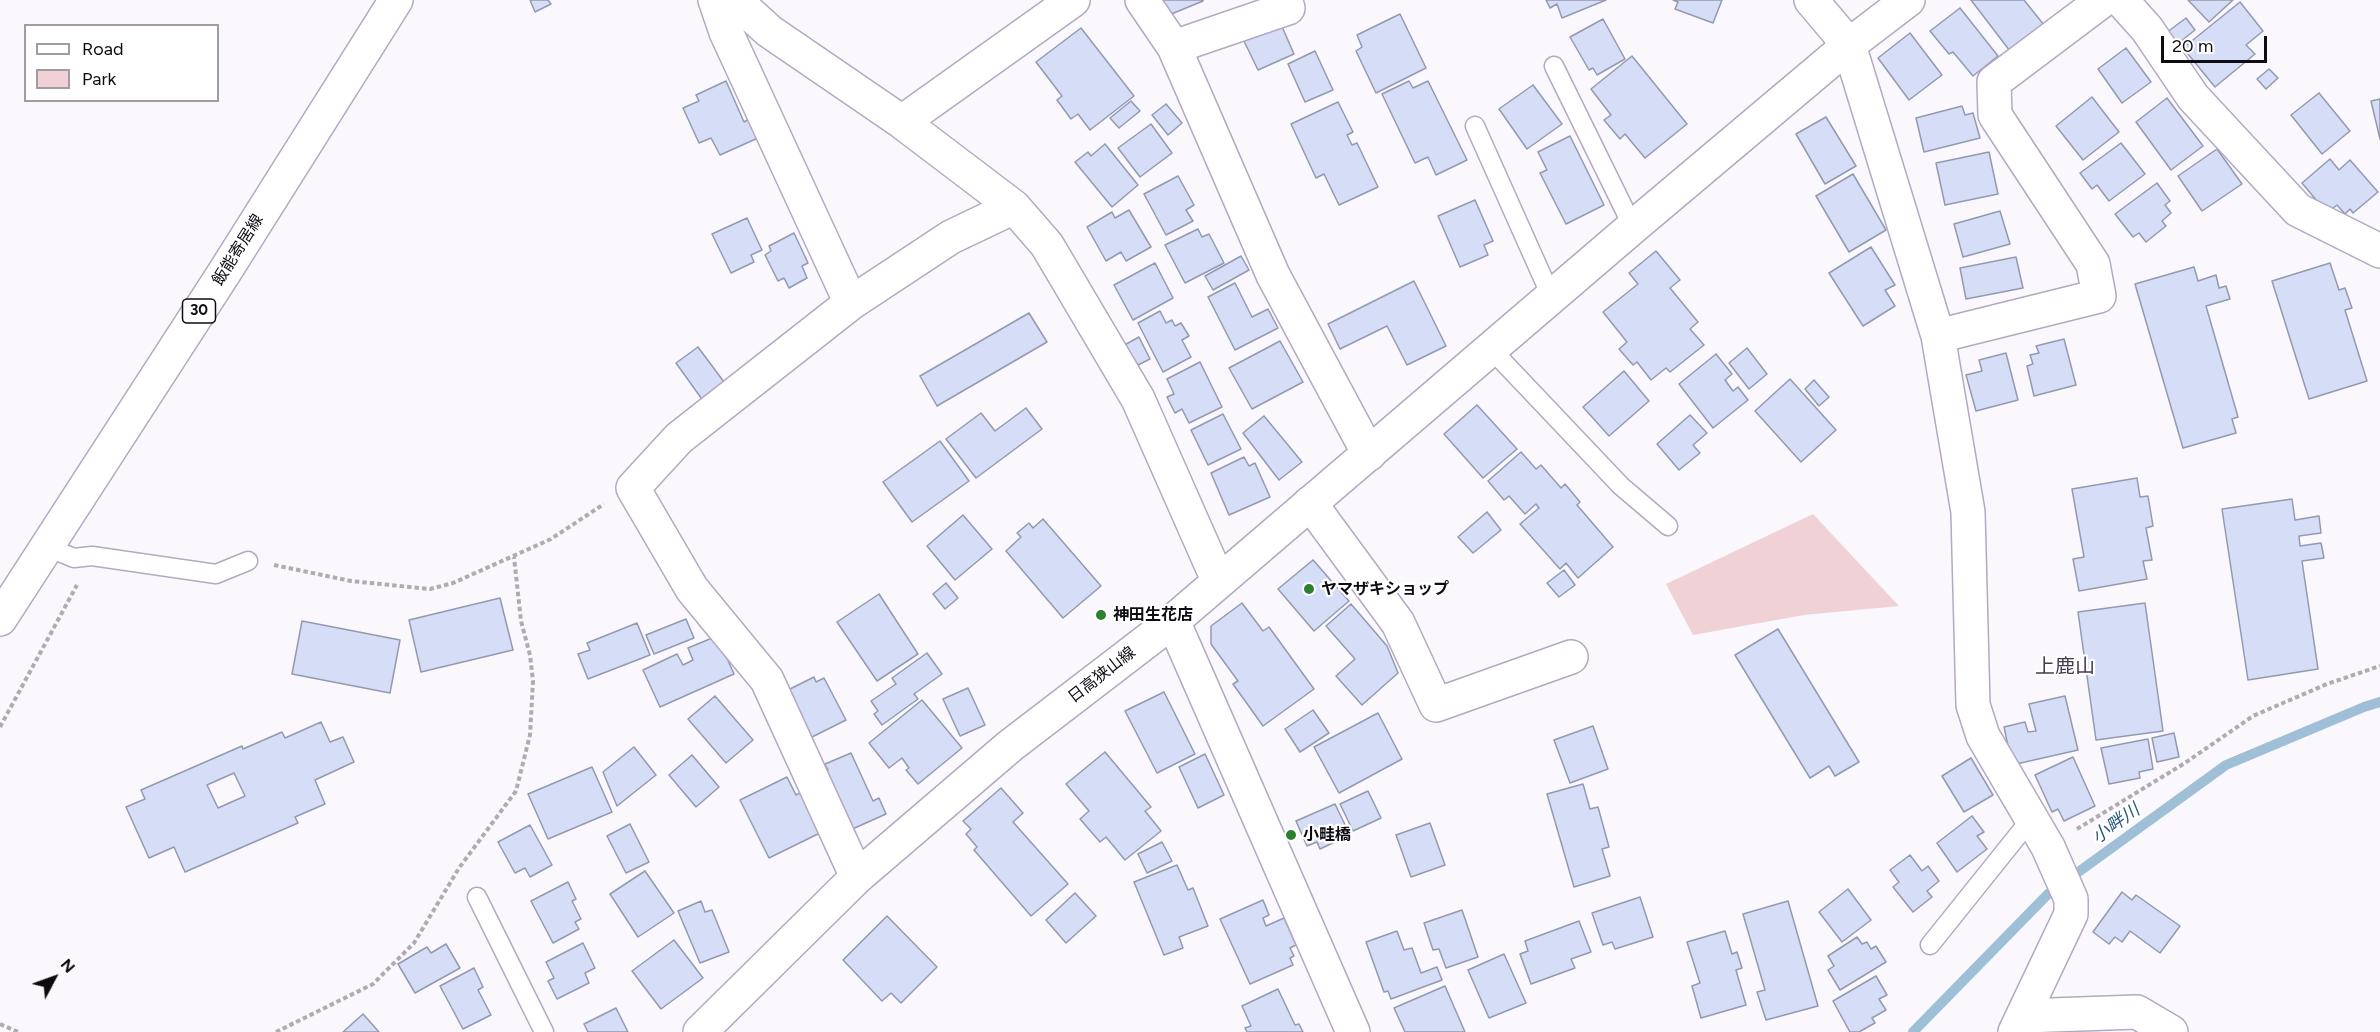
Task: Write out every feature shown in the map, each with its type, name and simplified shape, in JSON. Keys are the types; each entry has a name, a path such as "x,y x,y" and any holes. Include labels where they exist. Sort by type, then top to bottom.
{"street":[{"name":"飯能寄居線","path":"0,619 396,0"},
{"path":"715,0 726,32 851,303"},
{"path":"735,0 769,31 902,122 1014,207 1047,245 1138,399 1218,580"},
{"path":"1142,0 1174,47 1273,275 1369,454"},
{"path":"1174,47 1288,8 1286,0"},
{"path":"1811,0 1850,45 1938,336 1968,512 1972,705 1983,736 2057,867 2071,899 2071,914 2019,1024"},
{"name":"日高狭山線","path":"700,1032 857,877 1010,746 1173,621 1551,296 1850,45 1908,0"},
{"path":"1938,336 2099,296 2093,264 1995,115 1995,82 2103,0"},
{"path":"2121,0 2147,28 2193,97 2298,210 2380,251"},
{"path":"902,122 1054,5"},
{"path":"857,877 767,680 692,589 633,488 679,438 851,303 951,237 1014,207"},
{"path":"1310,503 1398,623 1436,705 1571,657"},
{"path":"1173,621 1353,1032"},
{"path":"2019,1024 2137,1012 2171,1032"}],"lane":[{"path":"1554,66 1633,227"},
{"path":"1475,126 1551,296"},
{"path":"1491,348 1621,486 1668,526"},
{"path":"47,547 74,558 92,556 216,574 248,561"},
{"path":"1930,945 2031,819"},
{"path":"477,897 544,1032"}],"path":[{"path":"248,561 297,569 351,582 430,589 453,583 551,539 621,492 633,488"},
{"path":"0,727 92,556"},
{"path":"276,1032 373,984 414,943 459,868 516,791 530,735 533,681 530,655 521,621 514,556"},
{"path":"2093,819 2185,763 2253,716 2327,684 2380,666"},
{"path":"0,1024 18,1032"}],"green space":[{"path":"1813,514 1899,606 1804,615 1693,635 1666,584"}],"building":[{"path":"530,0 548,0 551,4 535,12"},
{"path":"1162,0 1203,0 1203,1 1169,15"},
{"path":"1546,0 1606,0 1562,18 1557,4 1550,8"},
{"path":"1673,0 1722,0 1713,23 1675,9 1678,2"},
{"path":"1971,0 2024,0 2044,25 2010,51"},
{"path":"2188,0 2233,0 2209,22"},
{"path":"2240,2 2263,31 2246,45 2255,54 2215,87 2183,48"},
{"path":"1960,8 1998,56 1973,76 1953,52 1949,54 1930,31"},
{"path":"1400,14 1426,68 1376,93 1356,51 1362,47 1357,35"},
{"path":"2186,18 2195,30 2175,46 2166,33"},
{"path":"1603,19 1625,59 1597,75 1593,68 1589,70 1570,37"},
{"path":"1280,22 1294,54 1258,70 1243,39"},
{"path":"1081,28 1134,96 1090,130 1078,114 1071,119 1057,100 1062,96 1036,62"},
{"path":"1910,33 1942,75 1909,100 1878,58"},
{"path":"2126,48 2151,82 2122,103 2098,69"},
{"path":"1315,51 1333,90 1305,102 1288,64"},
{"path":"1632,56 1687,124 1645,158 1625,134 1620,139 1604,120 1611,115 1591,89"},
{"path":"2269,69 2278,78 2266,89 2257,79"},
{"path":"726,81 744,122 749,119 758,138 720,155 711,138 699,143 683,108 699,101 696,95"},
{"path":"1409,81 1413,88 1428,81 1467,160 1436,175 1428,157 1415,163 1382,94"},
{"path":"1533,85 1562,124 1527,149 1499,109"},
{"path":"2319,93 2350,131 2322,154 2291,115"},
{"path":"2092,97 2119,132 2083,160 2056,126"},
{"path":"2167,98 2203,146 2171,170 2136,122"},
{"path":"2380,99 2380,139 2371,101"},
{"path":"1131,101 1140,111 1119,128 1110,118"},
{"path":"1338,102 1353,132 1347,135 1352,145 1357,143 1378,187 1339,205 1324,174 1316,178 1291,124"},
{"path":"1166,104 1182,123 1168,135 1152,115"},
{"path":"1962,106 1965,115 1973,113 1980,138 1924,152 1916,118"},
{"path":"1826,117 1856,166 1825,184 1796,134"},
{"path":"1151,124 1172,153 1140,177 1118,148"},
{"path":"1570,136 1604,205 1566,224 1540,173 1547,170 1538,152"},
{"path":"2121,143 2145,174 2109,201 2097,185 2092,189 2080,173"},
{"path":"1105,144 1138,185 1112,207 1075,162 1088,152 1091,156"},
{"path":"2217,149 2242,184 2202,211 2178,176"},
{"path":"1989,152 1998,194 1945,205 1936,163"},
{"path":"2330,159 2339,170 2350,160 2378,192 2353,213 2350,209 2345,214 2337,205 2327,213 2302,183"},
{"path":"1853,174 1886,230 1849,252 1816,196"},
{"path":"1178,176 1194,205 1186,210 1193,221 1166,235 1144,194"},
{"path":"2157,183 2170,201 2165,205 2171,213 2162,221 2166,226 2146,242 2139,233 2133,237 2115,214"},
{"path":"1475,200 1493,241 1484,245 1488,255 1460,267 1438,216"},
{"path":"1129,210 1151,247 1126,261 1121,252 1106,261 1087,227 1112,212 1115,218"},
{"path":"2000,211 2010,244 1963,257 1954,224"},
{"path":"747,218 762,250 751,255 754,262 731,273 712,234"},
{"path":"1198,229 1202,237 1209,234 1224,263 1185,283 1165,245"},
{"path":"794,233 808,263 802,266 807,278 789,288 784,278 778,281 765,255 771,251 769,246"},
{"path":"1871,247 1895,285 1885,290 1895,306 1863,326 1829,273"},
{"path":"1656,251 1680,280 1670,288 1698,322 1690,329 1704,345 1670,372 1666,368 1651,380 1637,362 1633,365 1619,349 1627,342 1603,312 1638,284 1629,273"},
{"path":"1241,256 1249,270 1213,290 1205,276"},
{"path":"2016,257 2023,288 1966,299 1960,268"},
{"path":"1155,263 1173,298 1133,320 1114,285"},
{"path":"2330,263 2339,290 2345,288 2352,308 2345,310 2367,381 2309,399 2272,281"},
{"path":"2194,267 2198,281 2216,275 2219,288 2226,286 2230,299 2206,306 2238,417 2232,419 2236,433 2183,448 2135,284"},
{"path":"1414,281 1446,346 1407,365 1387,326 1340,349 1328,324"},
{"path":"1235,283 1252,317 1268,309 1278,328 1235,350 1208,297"},
{"path":"1160,311 1166,323 1172,320 1175,326 1181,323 1189,336 1182,340 1191,357 1163,372 1138,323"},
{"path":"1029,313 1047,342 937,406 920,376"},
{"path":"1139,337 1150,359 1130,369 1119,348"},
{"path":"2064,339 2076,385 2034,396 2027,366 2033,364 2030,355 2039,353 2036,346"},
{"path":"1280,341 1303,382 1252,409 1229,368"},
{"path":"698,347 727,386 704,402 676,363"},
{"path":"1747,348 1767,374 1749,389 1729,363"},
{"path":"2006,353 2018,400 1976,411 1966,375 1982,371 1979,360"},
{"path":"1716,354 1732,374 1725,380 1733,391 1738,387 1748,400 1713,428 1679,384"},
{"path":"1200,362 1222,407 1189,423 1182,409 1175,413 1167,397 1174,394 1167,379"},
{"path":"1624,371 1649,401 1609,436 1583,407"},
{"path":"1790,379 1836,430 1801,462 1755,411"},
{"path":"1814,380 1829,397 1819,406 1805,389"},
{"path":"1477,405 1517,449 1483,478 1444,434"},
{"path":"1026,408 1042,429 976,478 946,439 981,413 995,431"},
{"path":"1223,414 1241,449 1208,465 1191,430"},
{"path":"1690,415 1707,433 1693,445 1700,453 1679,470 1657,444"},
{"path":"1264,416 1302,462 1279,480 1243,433"},
{"path":"940,441 969,481 912,522 883,482"},
{"path":"1521,452 1536,469 1541,465 1561,488 1565,484 1580,502 1577,505 1613,547 1578,578 1566,563 1560,569 1520,524 1539,508 1536,504 1525,514 1509,496 1504,500 1488,481"},
{"path":"1244,457 1249,466 1255,463 1270,497 1229,515 1211,473"},
{"path":"2137,478 2140,497 2148,496 2153,526 2146,528 2152,560 2143,561 2147,579 2079,591 2073,559 2084,557 2072,489"},
{"path":"2292,499 2295,520 2319,516 2321,533 2299,536 2300,546 2321,543 2324,558 2302,561 2318,669 2248,680 2222,509"},
{"path":"1487,512 1501,530 1473,553 1458,537"},
{"path":"963,515 992,549 955,580 927,546"},
{"path":"1043,519 1101,586 1063,618 1006,551 1021,537 1017,533 1029,523 1033,528"},
{"path":"1313,560 1349,601 1314,631 1278,589"},
{"path":"1564,570 1575,585 1559,597 1547,583"},
{"path":"946,583 958,598 945,609 933,594"},
{"path":"879,594 918,654 877,681 837,622"},
{"path":"500,598 513,650 421,672 409,620"},
{"path":"1242,603 1263,631 1269,627 1314,689 1263,726 1233,684 1238,681 1211,644 1211,626"},
{"path":"2145,603 2163,731 2096,740 2078,612"},
{"path":"1351,604 1387,646 1398,673 1362,705 1336,676 1355,659 1326,626"},
{"path":"686,619 694,638 654,654 646,635"},
{"path":"302,621 400,640 390,693 292,674"},
{"path":"637,623 650,655 588,679 578,654 590,650 587,643"},
{"path":"1778,629 1859,762 1835,776 1829,766 1810,778 1735,655"},
{"path":"717,636 734,674 660,707 643,670 677,654 683,665 693,660 688,648"},
{"path":"927,653 942,674 914,694 918,699 882,725 874,714 878,711 871,701 896,684 892,678"},
{"path":"814,677 816,682 824,678 846,720 810,738 786,691"},
{"path":"968,688 985,725 960,736 943,699"},
{"path":"1164,692 1195,754 1157,773 1125,711"},
{"path":"715,696 753,740 726,763 688,719"},
{"path":"2065,696 2078,750 2012,765 2004,727 2025,722 2028,732 2036,731 2029,704"},
{"path":"922,700 962,748 918,784 906,770 909,768 902,758 889,768 869,743"},
{"path":"1313,710 1329,733 1300,752 1285,729"},
{"path":"1378,713 1402,759 1339,793 1314,747"},
{"path":"321,722 330,742 343,737 354,762 315,780 325,804 295,817 298,823 185,872 174,847 149,858 126,807 145,799 141,790 242,746 243,749 282,732 285,738","holes":["234,773 245,796 218,808 207,785"]},
{"path":"1593,726 1608,769 1570,783 1554,740"},
{"path":"2174,733 2179,757 2157,762 2152,738"},
{"path":"2148,739 2153,769 2139,772 2140,778 2109,784 2101,748"},
{"path":"634,747 656,775 617,806 603,772"},
{"path":"1105,752 1151,807 1145,811 1161,831 1125,860 1106,837 1100,842 1080,819 1089,811 1066,784"},
{"path":"851,753 873,801 879,798 886,814 848,831 822,772 828,770 825,764"},
{"path":"1205,754 1224,795 1198,808 1179,767"},
{"path":"692,755 719,787 696,807 669,775"},
{"path":"2073,757 2095,806 2064,821 2058,809 2052,812 2035,775"},
{"path":"1971,758 1993,795 1964,812 1942,776"},
{"path":"592,767 612,812 548,839 528,794"},
{"path":"787,777 796,795 804,791 824,831 769,858 740,800"},
{"path":"1583,784 1590,809 1598,807 1609,847 1602,849 1610,876 1574,887 1547,794"},
{"path":"1001,788 1023,813 1013,822 1068,884 1031,916 974,850 977,847 966,834 971,829 963,821"},
{"path":"1368,791 1381,818 1353,831 1340,804"},
{"path":"1335,804 1350,835 1320,849 1317,842 1307,846 1296,821"},
{"path":"1972,816 1984,832 1977,836 1987,849 1957,872 1937,843"},
{"path":"1430,823 1445,865 1411,877 1396,835"},
{"path":"630,824 649,862 626,873 607,836"},
{"path":"530,825 552,865 530,877 525,868 515,873 498,842"},
{"path":"1162,842 1172,861 1147,873 1138,854"},
{"path":"1910,855 1922,871 1928,866 1939,881 1927,891 1932,897 1913,912 1893,887 1899,882 1890,870"},
{"path":"1177,865 1188,890 1193,888 1208,926 1179,937 1183,948 1164,955 1134,882"},
{"path":"645,871 674,913 638,937 610,894"},
{"path":"568,882 576,899 572,901 581,919 575,922 579,929 553,943 531,901"},
{"path":"1848,889 1871,920 1842,942 1819,912"},
{"path":"2122,892 2132,900 2136,895 2180,926 2160,953 2130,931 2122,942 2115,937 2109,944 2093,932"},
{"path":"1075,893 1096,916 1066,943 1046,920"},
{"path":"1640,897 1653,937 1615,949 1612,942 1603,945 1592,913"},
{"path":"1263,900 1269,915 1263,918 1266,926 1284,918 1296,945 1290,948 1294,956 1290,958 1293,965 1250,984 1220,919"},
{"path":"701,901 705,912 712,910 729,952 700,963 678,911"},
{"path":"1788,901 1818,1006 1766,1020 1757,992 1765,990 1743,914"},
{"path":"1462,910 1478,957 1446,968 1439,949 1433,950 1424,923"},
{"path":"887,916 937,967 901,1003 891,993 882,1001 843,960"},
{"path":"1579,921 1591,952 1571,959 1575,968 1531,984 1520,954 1528,951 1525,941"},
{"path":"1397,931 1404,950 1412,948 1421,973 1437,967 1442,980 1391,999 1388,991 1384,992 1366,942"},
{"path":"1725,931 1732,954 1737,952 1742,968 1736,970 1746,1005 1701,1018 1692,986 1700,983 1687,942"},
{"path":"1857,937 1862,944 1867,942 1871,949 1876,946 1886,962 1840,990 1828,970 1834,966 1828,956"},
{"path":"674,940 703,978 661,1009 632,971"},
{"path":"583,943 595,968 585,973 589,983 557,999 548,981 554,978 546,962"},
{"path":"446,944 460,968 415,993 398,964 427,947 431,953"},
{"path":"1504,954 1526,1003 1489,1018 1468,970"},
{"path":"474,968 483,987 478,990 491,1015 463,1029 440,986"},
{"path":"1876,976 1887,995 1879,999 1886,1010 1872,1018 1875,1023 1859,1032 1850,1032 1833,1001"},
{"path":"1445,986 1465,1032 1405,1032 1394,1008"},
{"path":"1278,989 1295,1025 1299,1024 1303,1032 1247,1032 1245,1028 1251,1026 1242,1006"},
{"path":"616,1008 628,1032 588,1032 584,1024"},
{"path":"363,1014 379,1032 343,1032"}],"waterway":[{"name":"小畔川","path":"1913,1032 2048,894 2226,765 2380,702"}],"place":[{"name":"ヤマザキショップ","path":"1309,589"},
{"name":"神田生花店","path":"1101,615"},
{"name":"小畦橋","path":"1291,835"}],"district":[{"name":"上鹿山","path":"2065,667"}]}
